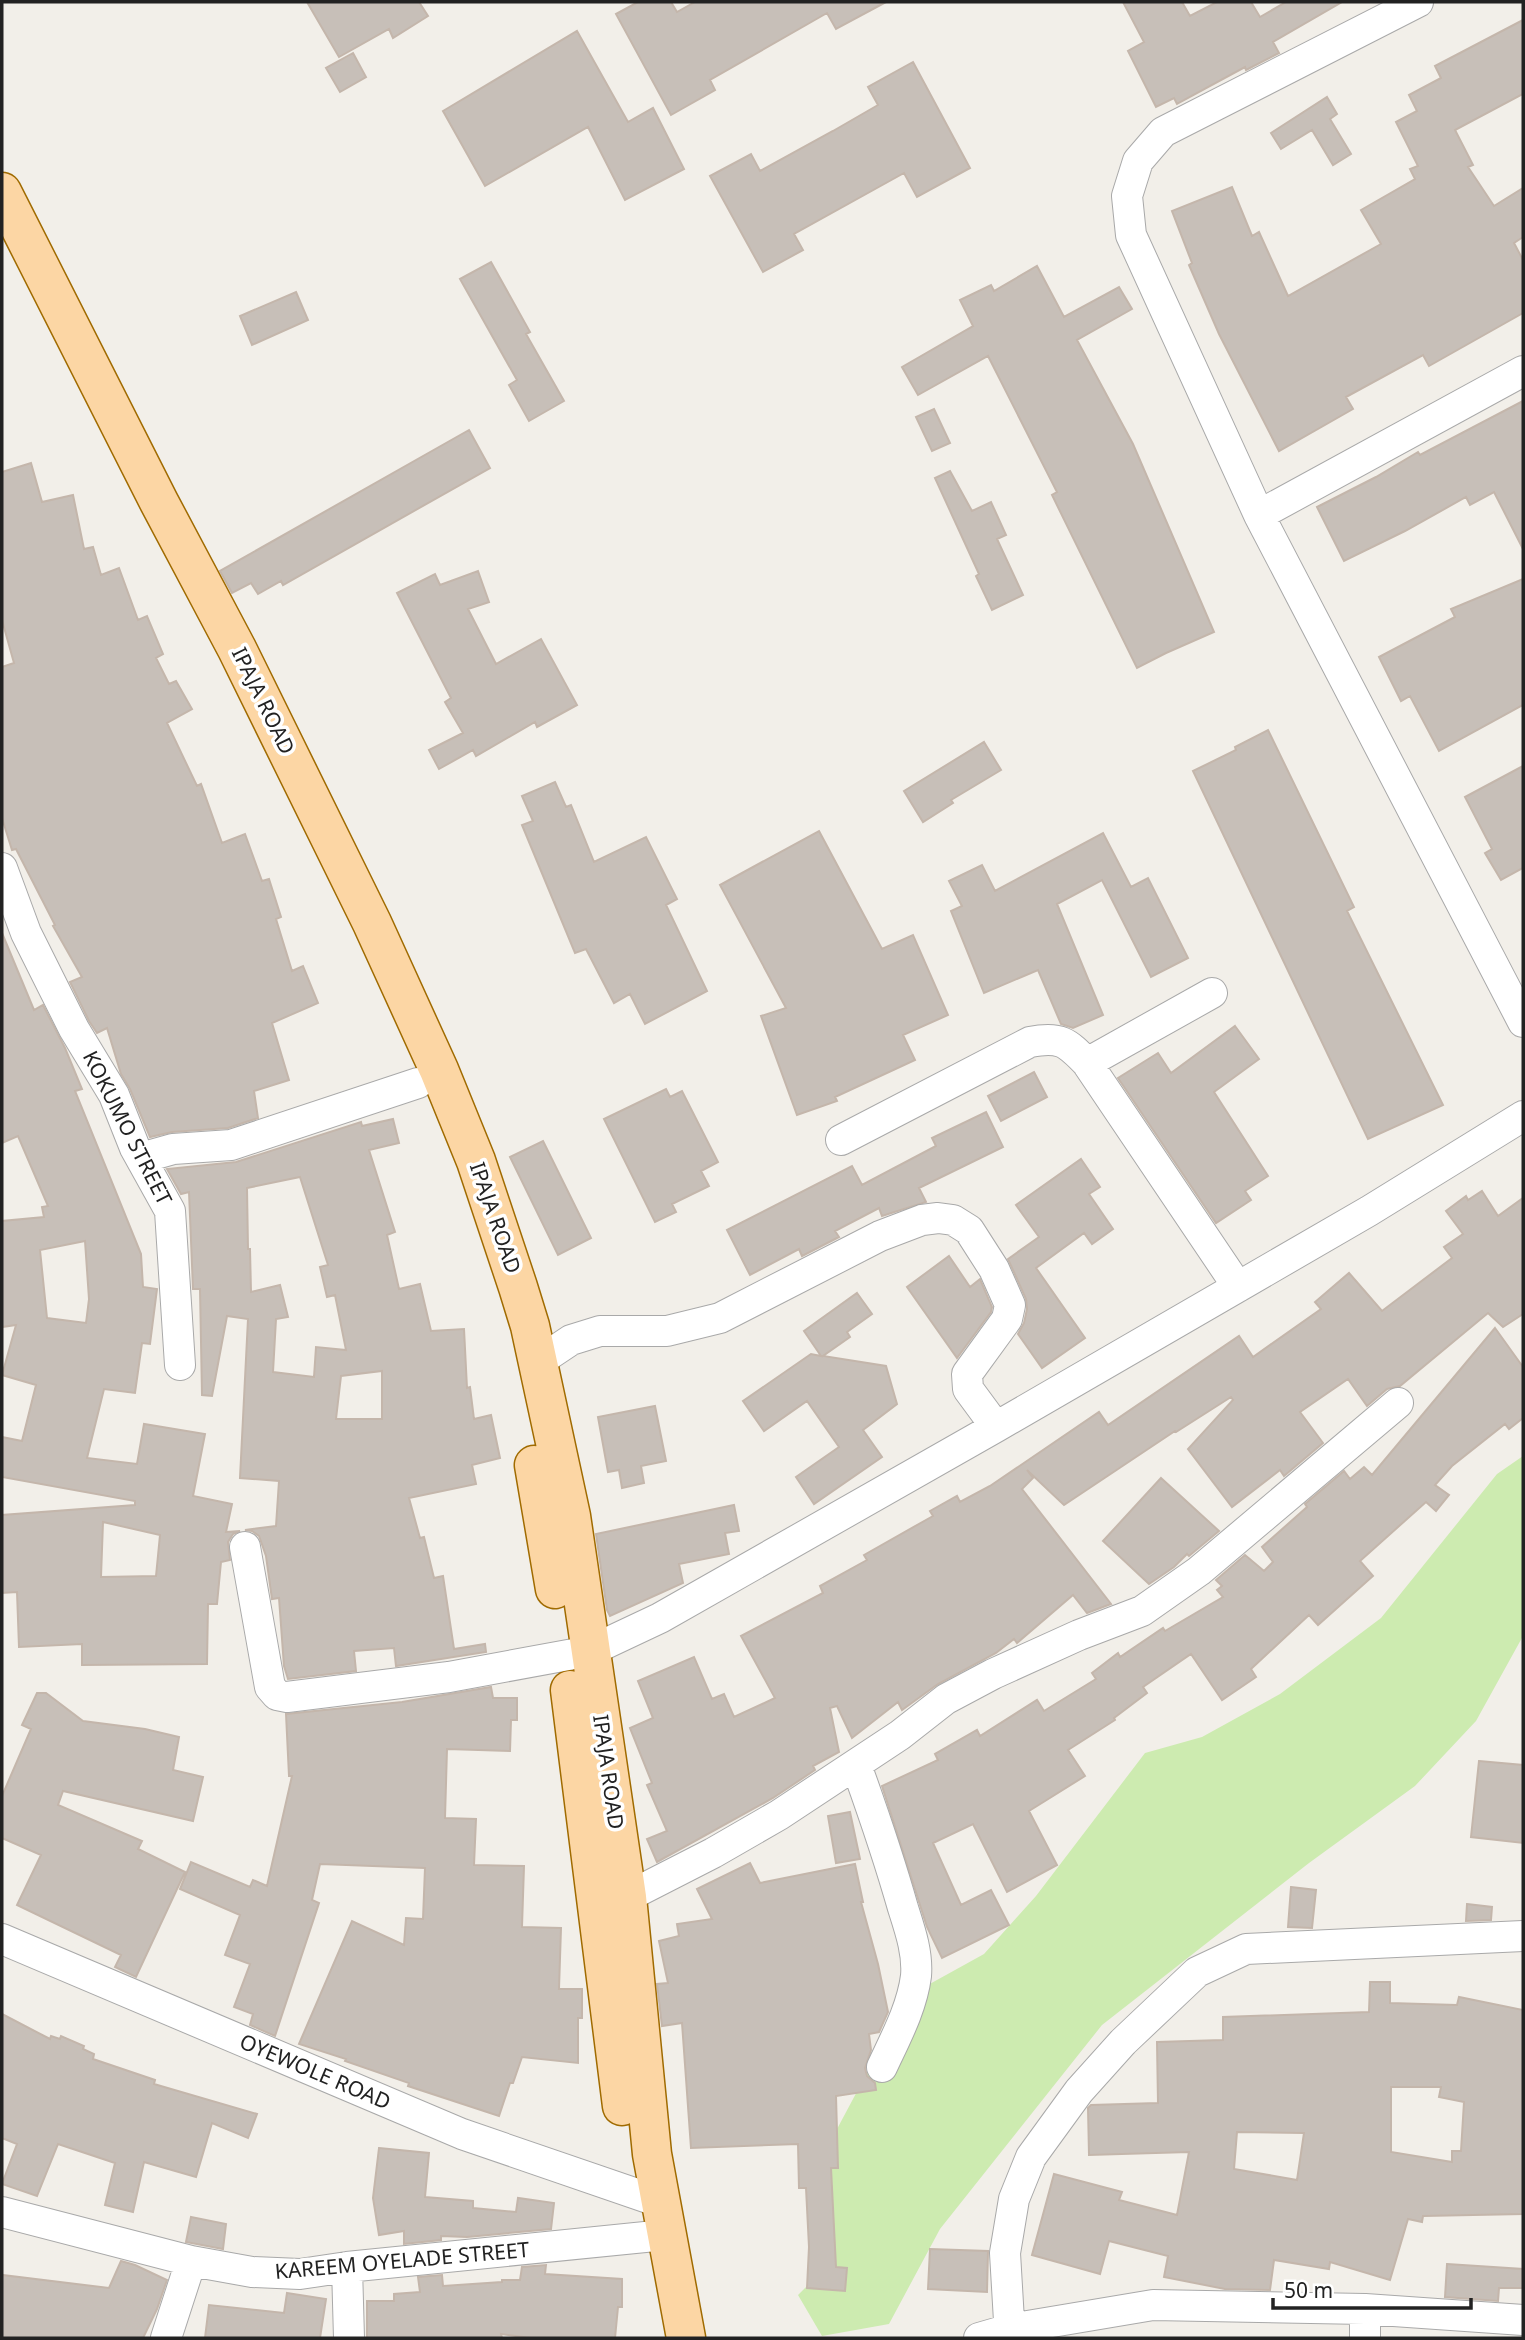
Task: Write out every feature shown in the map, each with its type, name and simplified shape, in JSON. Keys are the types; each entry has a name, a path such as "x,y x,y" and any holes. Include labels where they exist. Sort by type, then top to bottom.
{"main road":[{"name":"IPAJA ROAD","path":"2,192 159,502 237,649 372,923 439,1070 476,1161 484,1222 544,1521 578,1654 627,1897 652,2154 650,2217 686,2338"},
{"name":"IPAJA ROAD","path":"2,250 215,661 379,995 522,1300 571,1516 578,1654 650,2217 660,2338"}],"street":[{"path":"1418,2 1163,132 1138,161 1127,196 1131,235 1259,515 1523,1021"},
{"path":"1259,515 1523,371"},
{"name":"KOKUMO STREET","path":"2,868 26,933 74,1029 114,1095 141,1158 170,1211 180,1365"},
{"path":"1087,1063 1212,993"},
{"path":"841,1140 1030,1042 1051,1038 1069,1045 1087,1063 1238,1287"},
{"path":"141,1158 173,1149 231,1145 418,1083"},
{"path":"245,1547 270,1687 277,1695 287,1697 449,1677 578,1654 660,1618 996,1427 1238,1287 1523,1116"},
{"path":"538,1362 571,1340 600,1331 667,1331 720,1318 880,1236 922,1220 953,1220 969,1230 994,1269 1010,1305 1007,1319 967,1374 968,1389 996,1427"},
{"path":"627,1897 713,1853 779,1815 900,1735 946,1699 993,1674 1079,1635 1142,1611 1199,1571 1398,1403"},
{"path":"856,1765 888,1855 913,1943 916,1964 916,1978 905,2019 882,2067"},
{"path":"1010,2334 1005,2253 1014,2199 1031,2157 1096,2072 1123,2042 1197,1972 1246,1949 1523,1936"},
{"name":"OYEWOLE ROAD","path":"2,1939 462,2134 650,2217"},
{"name":"KAREEM OYELADE STREET","path":"2,2212 191,2261 252,2273 300,2274 650,2217"},
{"path":"166,2338 191,2261"},
{"path":"347,2267 349,2338"},
{"path":"979,2338 1153,2305 1365,2324 1523,2320"}],"green space":[{"path":"1523,1456 1523,1636 1476,1721 1415,1786 1309,1863 1102,2025 940,2229 889,2324 822,2336 798,2295 830,2263 821,2159 908,1996 984,1954 1036,1896 1145,1753 1202,1737 1280,1694 1381,1618 1497,1474"}],"building":[{"path":"307,2 419,2 428,16 393,38 389,29 339,57"},
{"path":"638,2 671,2 677,12 695,2 886,2 836,29 827,13 710,80 715,90 671,115 616,14"},
{"path":"1123,2 1182,2 1190,16 1217,2 1251,2 1260,17 1286,2 1342,2 1273,42 1279,53 1246,70 1245,67 1177,104 1174,98 1156,107 1128,51 1144,42"},
{"path":"1523,20 1523,94 1455,130 1473,165 1468,167 1494,206 1523,188 1523,237 1514,243 1523,260 1523,313 1429,366 1423,355 1346,397 1353,409 1279,451 1219,334 1189,265 1192,263 1172,211 1232,187 1252,236 1259,232 1288,296 1381,244 1361,210 1415,179 1410,169 1418,166 1396,122 1417,111 1409,95 1441,78 1435,66"},
{"path":"577,31 628,122 653,108 684,169 625,200 588,127 485,186 443,111"},
{"path":"353,53 366,77 340,92 326,68"},
{"path":"913,62 970,168 917,197 904,173 794,234 803,250 763,272 710,176 751,154 760,171 833,131 878,105 868,87"},
{"path":"1327,97 1337,114 1330,119 1351,154 1333,165 1312,130 1281,149 1271,133"},
{"path":"491,262 530,332 526,334 564,401 529,421 509,385 517,380 460,279"},
{"path":"1037,266 1064,317 1119,287 1132,309 1077,340 1133,444 1214,632 1137,668 1052,495 1057,492 988,356 918,395 902,367 973,326 960,300 991,285 994,291"},
{"path":"296,292 308,320 252,345 240,316"},
{"path":"1523,401 1523,549 1494,492 1470,505 1466,497 1344,561 1317,507 1418,452 1420,455"},
{"path":"934,409 950,443 932,451 916,417"},
{"path":"469,430 490,468 283,585 281,581 258,594 251,583 232,593 220,571"},
{"path":"31,463 42,502 73,495 84,549 93,547 101,575 119,568 138,620 147,616 163,654 156,658 169,684 176,681 192,709 167,723 197,786 201,784 222,843 245,834 262,881 269,879 281,917 276,919 292,971 303,966 318,1003 272,1023 289,1080 254,1091 258,1118 228,1128 172,1132 150,1137 121,1074 107,1028 97,1033 70,982 82,977 53,926 55,925 16,849 12,850 2,818 2,667 14,663 2,620 2,472"},
{"path":"950,471 972,511 991,502 1006,535 997,539 1023,595 992,610 976,576 979,574 935,478"},
{"path":"478,571 489,602 468,609 496,664 541,639 577,705 537,727 535,722 476,756 473,750 439,769 429,750 463,733 445,702 451,698 397,593 435,574 440,585"},
{"path":"1523,579 1523,705 1439,751 1410,696 1401,701 1379,657 1455,617 1451,609"},
{"path":"1268,730 1354,907 1347,911 1443,1105 1368,1139 1193,771 1236,750 1235,747"},
{"path":"984,742 1001,770 951,800 953,803 923,822 904,791"},
{"path":"1523,766 1523,868 1501,880 1485,853 1492,849 1465,797"},
{"path":"555,782 566,807 571,805 594,862 646,837 677,899 666,905 707,991 645,1024 630,994 614,1003 586,949 575,953 522,825 533,821 522,796"},
{"path":"819,831 882,949 913,935 948,1015 903,1035 915,1060 835,1097 837,1101 797,1115 761,1016 786,1008 720,885"},
{"path":"1103,833 1131,887 1148,878 1188,958 1151,977 1102,880 1057,904 1103,1015 1073,1028 1061,1024 1038,970 984,993 951,911 962,906 949,881 982,865 995,891"},
{"path":"2,933 34,1010 43,1005 82,1089 75,1091 141,1254 143,1287 157,1289 150,1344 142,1343 135,1393 104,1389 87,1458 137,1464 144,1424 205,1434 193,1496 232,1504 226,1532 240,1531 233,1534 228,1542 230,1560 221,1562 217,1604 208,1604 207,1664 82,1665 82,1644 19,1647 17,1592 2,1593 2,1515 135,1505 135,1501 2,1477 2,1437 22,1441 36,1385 2,1375 16,1325 2,1327 2,1221 44,1217 42,1207 48,1206 18,1136 2,1143","holes":["85,1241 89,1299 86,1323 47,1318 40,1250","103,1522 160,1535 156,1576 101,1577"]},
{"path":"1235,1026 1259,1059 1214,1092 1268,1176 1245,1191 1251,1200 1216,1223 1118,1078 1158,1053 1171,1073"},
{"path":"1034,1072 1047,1097 1001,1121 988,1096"},
{"path":"666,1089 670,1097 682,1091 718,1162 701,1171 709,1186 672,1204 676,1212 655,1222 604,1119"},
{"path":"986,1112 1003,1147 919,1188 926,1202 882,1216 879,1208 835,1231 839,1237 802,1256 799,1249 750,1275 727,1230 852,1166 862,1185 936,1146 932,1138"},
{"path":"393,1119 399,1143 369,1150 395,1232 387,1235 399,1289 420,1284 431,1331 464,1329 467,1388 470,1387 474,1419 491,1415 500,1458 472,1465 476,1484 409,1498 420,1538 424,1537 434,1578 443,1576 454,1649 485,1644 486,1652 396,1666 394,1648 354,1651 356,1671 288,1679 284,1666 279,1598 272,1599 266,1556 259,1536 245,1530 276,1526 279,1481 240,1478 248,1319 227,1316 212,1396 202,1395 200,1289 193,1289 189,1192 181,1194 167,1169 236,1162 361,1122 362,1126","holes":["300,1177 328,1265 320,1267 327,1297 335,1295 346,1350 316,1347 314,1377 273,1372 276,1319 288,1317 280,1285 251,1292 247,1188","382,1371 382,1419 336,1419 341,1376"]},
{"path":"543,1141 591,1238 558,1255 510,1157"},
{"path":"1081,1159 1100,1187 1089,1194 1113,1229 1092,1244 1084,1233 1036,1268 1085,1338 1042,1368 1018,1334 1024,1323 1026,1299 1008,1259 1039,1237 1016,1205"},
{"path":"1482,1191 1498,1216 1523,1198 1523,1314 1503,1327 1488,1313 1400,1386 1387,1389 1367,1406 1348,1379 1300,1412 1323,1443 1284,1476 1280,1470 1232,1507 1188,1449 1233,1400 1231,1397 1064,1505 1027,1470 1033,1478 1022,1489 1111,1604 1087,1613 1073,1595 1017,1643 1014,1639 996,1653 938,1684 902,1710 898,1702 852,1738 837,1706 830,1708 839,1752 813,1766 815,1770 773,1798 657,1862 647,1839 667,1831 647,1785 652,1783 630,1728 653,1718 638,1681 694,1657 712,1699 724,1694 734,1717 775,1698 741,1636 823,1593 820,1586 867,1560 864,1555 933,1516 930,1511 957,1496 960,1502 990,1486 1099,1412 1108,1425 1239,1336 1253,1357 1321,1309 1315,1302 1349,1273 1382,1311 1452,1258 1444,1247 1463,1234 1446,1211 1466,1196 1468,1200"},
{"path":"949,1256 970,1287 980,1279 992,1307 957,1358 907,1287"},
{"path":"857,1293 872,1314 847,1332 850,1337 823,1356 886,1366 897,1404 863,1430 882,1457 814,1504 796,1477 839,1447 807,1401 764,1431 743,1401 811,1354 821,1356 804,1331"},
{"path":"1495,1328 1523,1367 1523,1418 1509,1429 1505,1424 1452,1466 1435,1485 1449,1495 1436,1511 1426,1502 1360,1561 1373,1576 1318,1625 1309,1615 1251,1669 1256,1677 1222,1700 1191,1654 1143,1687 1147,1693 1114,1718 1115,1720 1068,1750 1085,1776 1029,1811 1057,1865 1007,1892 973,1824 933,1843 961,1905 991,1890 1009,1925 942,1958 927,1927 882,1786 938,1760 935,1754 977,1730 980,1736 1037,1700 1044,1711 1096,1679 1092,1673 1118,1653 1120,1657 1163,1628 1165,1631 1223,1597 1217,1590 1222,1586 1216,1580 1245,1555 1264,1571 1273,1562 1262,1547 1307,1507 1305,1504 1344,1471 1350,1479 1364,1467 1372,1475"},
{"path":"655,1406 666,1461 641,1466 644,1483 622,1488 619,1470 608,1472 598,1417"},
{"path":"1161,1478 1219,1531 1149,1584 1103,1541"},
{"path":"734,1505 739,1531 725,1533 729,1554 679,1564 683,1583 610,1616 596,1534"},
{"path":"491,1687 493,1698 517,1698 517,1720 511,1720 510,1751 447,1749 445,1818 476,1819 474,1865 524,1866 522,1927 561,1928 559,1989 582,1989 582,2018 578,2018 578,2063 522,2057 499,2116 408,2086 409,2083 299,2044 352,1921 404,1945 406,1918 423,1919 425,1868 320,1864 312,1900 319,1903 275,2036 250,2025 253,2014 234,2007 250,1964 225,1955 240,1915 180,1889 191,1862 250,1887 253,1880 267,1886 292,1776 289,1776 286,1714 402,1702"},
{"path":"37,1693 46,1693 83,1721 145,1729 179,1737 173,1770 203,1777 193,1821 63,1791 58,1805 142,1841 138,1849 185,1872 136,1977 115,1967 121,1955 17,1905 41,1855 2,1838 2,1796 31,1729 22,1725"},
{"path":"1479,1761 1523,1765 1523,1843 1471,1837"},
{"path":"850,1812 860,1859 836,1863 828,1816"},
{"path":"750,1863 760,1883 855,1864 861,1902 878,1964 888,2012 879,2032 869,2034 871,2050 865,2068 867,2076 875,2083 876,2090 836,2096 838,2168 831,2168 836,2267 847,2268 845,2291 807,2288 809,2247 806,2188 799,2188 798,2144 691,2148 682,2023 662,2026 657,1984 668,1983 659,1941 679,1936 677,1924 712,1919 697,1889"},
{"path":"1291,1887 1316,1890 1312,1928 1288,1927"},
{"path":"1467,1904 1492,1907 1491,1920 1466,1921"},
{"path":"1370,1982 1390,1982 1390,2003 1457,2005 1459,1997 1523,2010 1523,2214 1423,2216 1422,2222 1408,2219 1390,2280 1330,2262 1329,2269 1274,2260 1270,2290 1225,2289 1164,2277 1168,2256 1109,2241 1100,2274 1032,2255 1054,2174 1122,2192 1119,2200 1177,2215 1189,2152 1089,2155 1088,2108 1091,2105 1158,2103 1157,2042 1223,2040 1223,2017 1369,2012","holes":["1391,2087 1441,2087 1439,2097 1464,2102 1461,2151 1452,2151 1452,2162 1391,2152","1237,2132 1304,2133 1297,2180 1234,2169"]},
{"path":"2,2014 50,2039 51,2036 60,2039 61,2036 84,2046 83,2049 94,2054 93,2059 155,2080 154,2084 257,2114 248,2138 212,2123 196,2177 144,2162 133,2212 105,2205 115,2163 58,2144 37,2196 2,2184 17,2144 2,2138"},
{"path":"379,2148 429,2153 425,2197 473,2201 473,2208 516,2212 518,2198 554,2203 551,2229 467,2237 441,2236 441,2240 404,2244 404,2231 379,2235 373,2198"},
{"path":"191,2217 226,2224 223,2249 186,2242"},
{"path":"930,2249 988,2251 987,2292 928,2289"},
{"path":"121,2261 167,2280 143,2338 2,2338 2,2275 109,2288"},
{"path":"1447,2264 1523,2269 1523,2288 1499,2288 1498,2301 1445,2297"},
{"path":"546,2265 545,2274 622,2279 622,2307 618,2307 615,2338 531,2338 501,2334 502,2338 367,2338 367,2301 394,2301 394,2294 420,2292 418,2277 442,2275 443,2286 502,2282 520,2280 522,2267"},
{"path":"287,2293 326,2299 320,2338 205,2338 209,2305 284,2313"}]}
